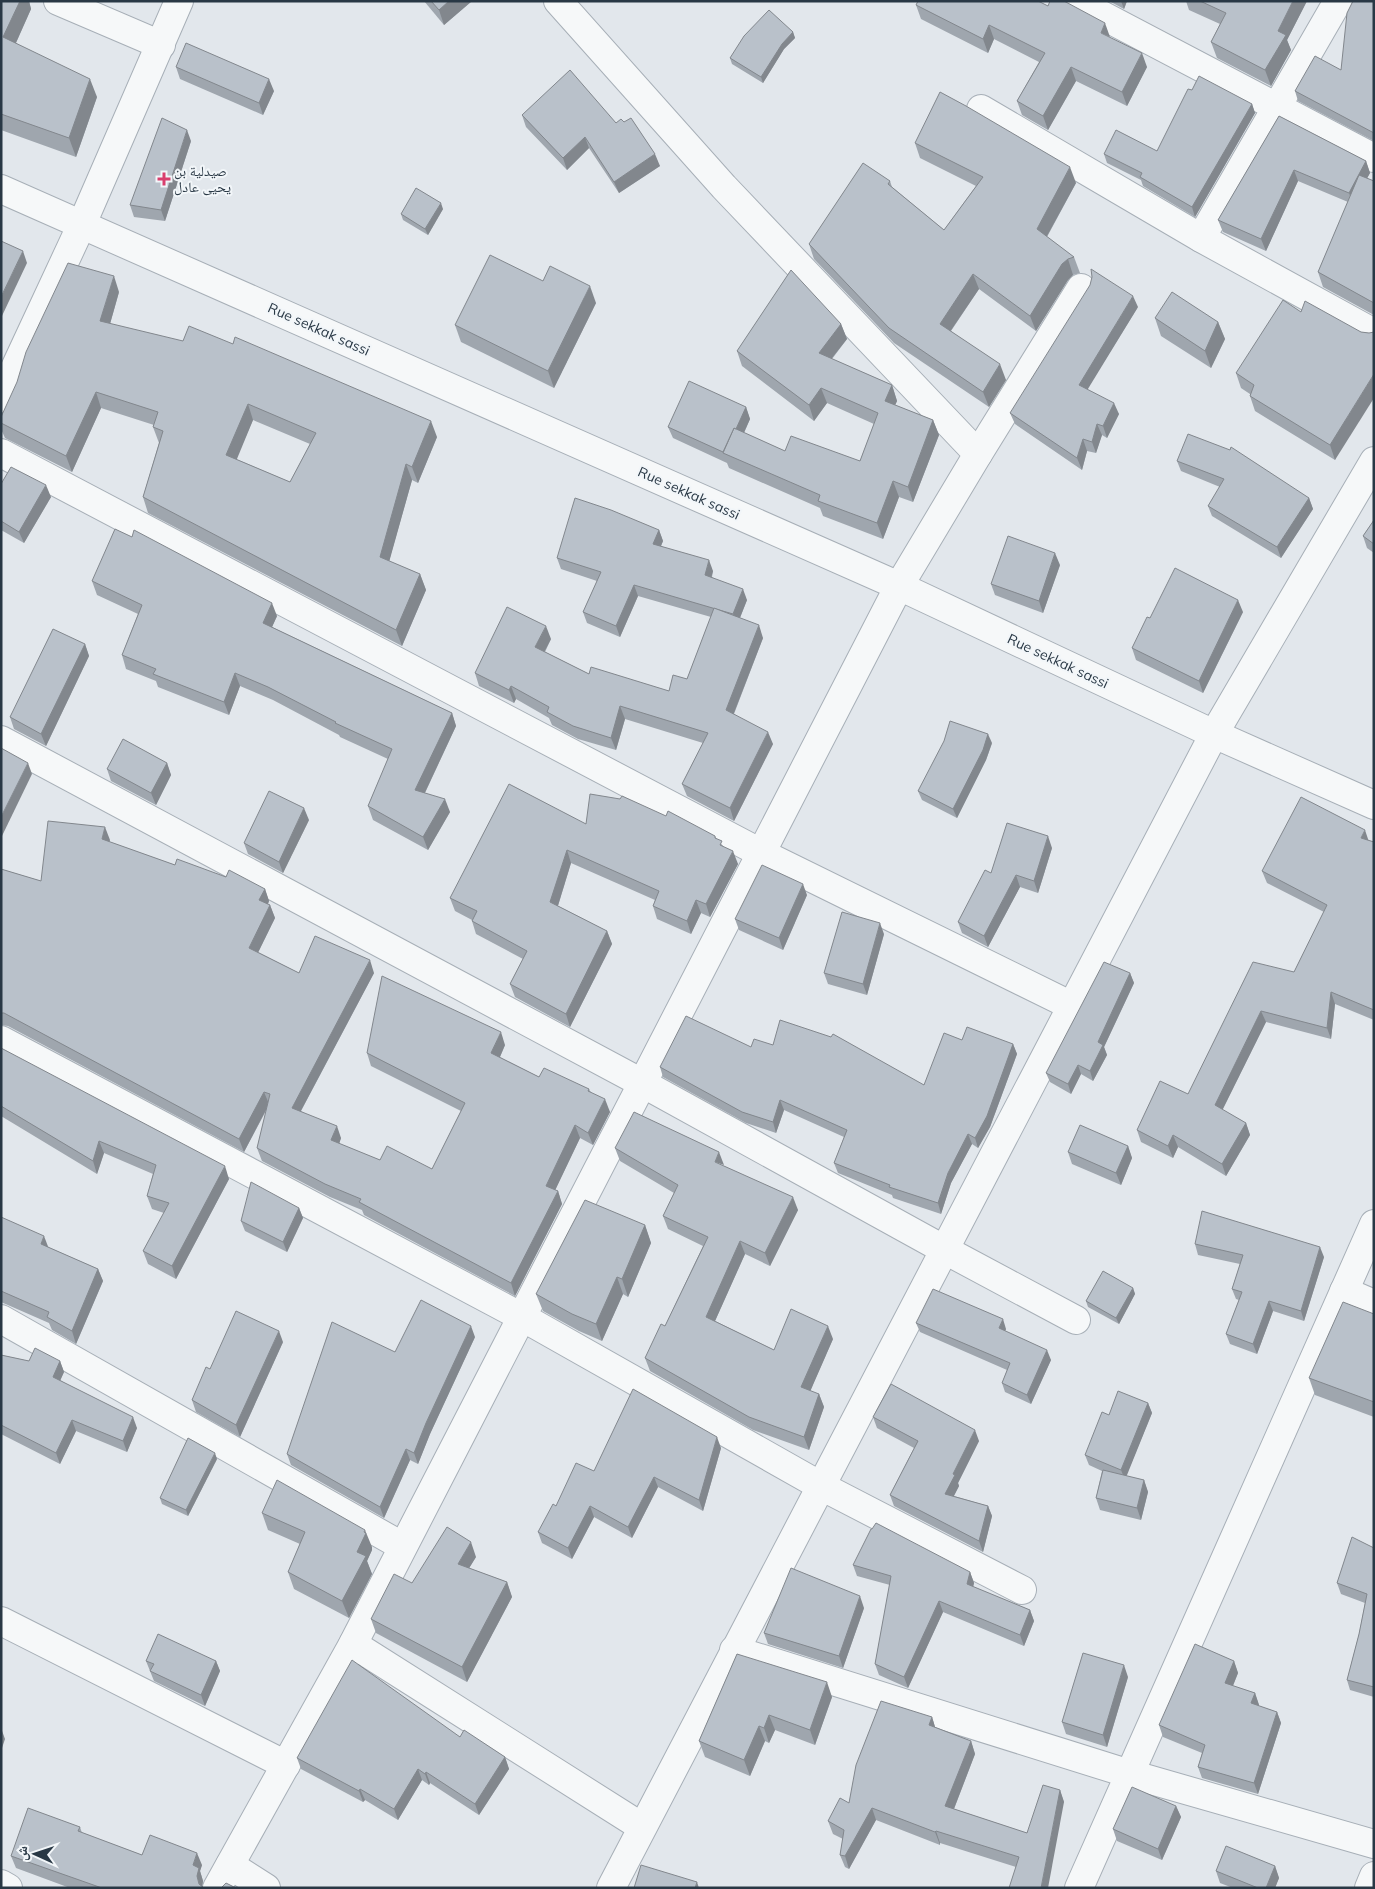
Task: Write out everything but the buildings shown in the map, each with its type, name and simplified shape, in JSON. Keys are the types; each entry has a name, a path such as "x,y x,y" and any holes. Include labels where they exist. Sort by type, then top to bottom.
{"street":[{"path":"58,1 161,45"},
{"path":"1,398 82,224 179,1"},
{"path":"558,1 724,187 978,454"},
{"path":"1075,1 1374,158"},
{"path":"1201,238 1338,1"},
{"path":"981,109 1201,238 1374,333"},
{"name":"Rue sekkak sassi","path":"1,189 899,586 1214,734 1374,805"},
{"path":"266,1888 224,1876 353,1644 899,586 1081,288"},
{"path":"1,453 761,853 1072,1006"},
{"path":"611,1888 1214,734 1374,460"},
{"path":"1,740 642,1083 1076,1320"},
{"path":"1,1040 522,1317 821,1486 1022,1590"},
{"path":"1079,1888 1374,1224"},
{"path":"1344,1291 1374,1304"},
{"path":"1,1319 402,1546"},
{"path":"1,1621 286,1765"},
{"path":"353,1644 642,1827"},
{"path":"734,1650 1130,1774 1374,1844"},
{"path":"1369,1888 1374,1876"},
{"path":"1,1884 8,1888"}],"place":[{"name":"صيدلية بن يحيى عادل","path":"164,179"}]}
